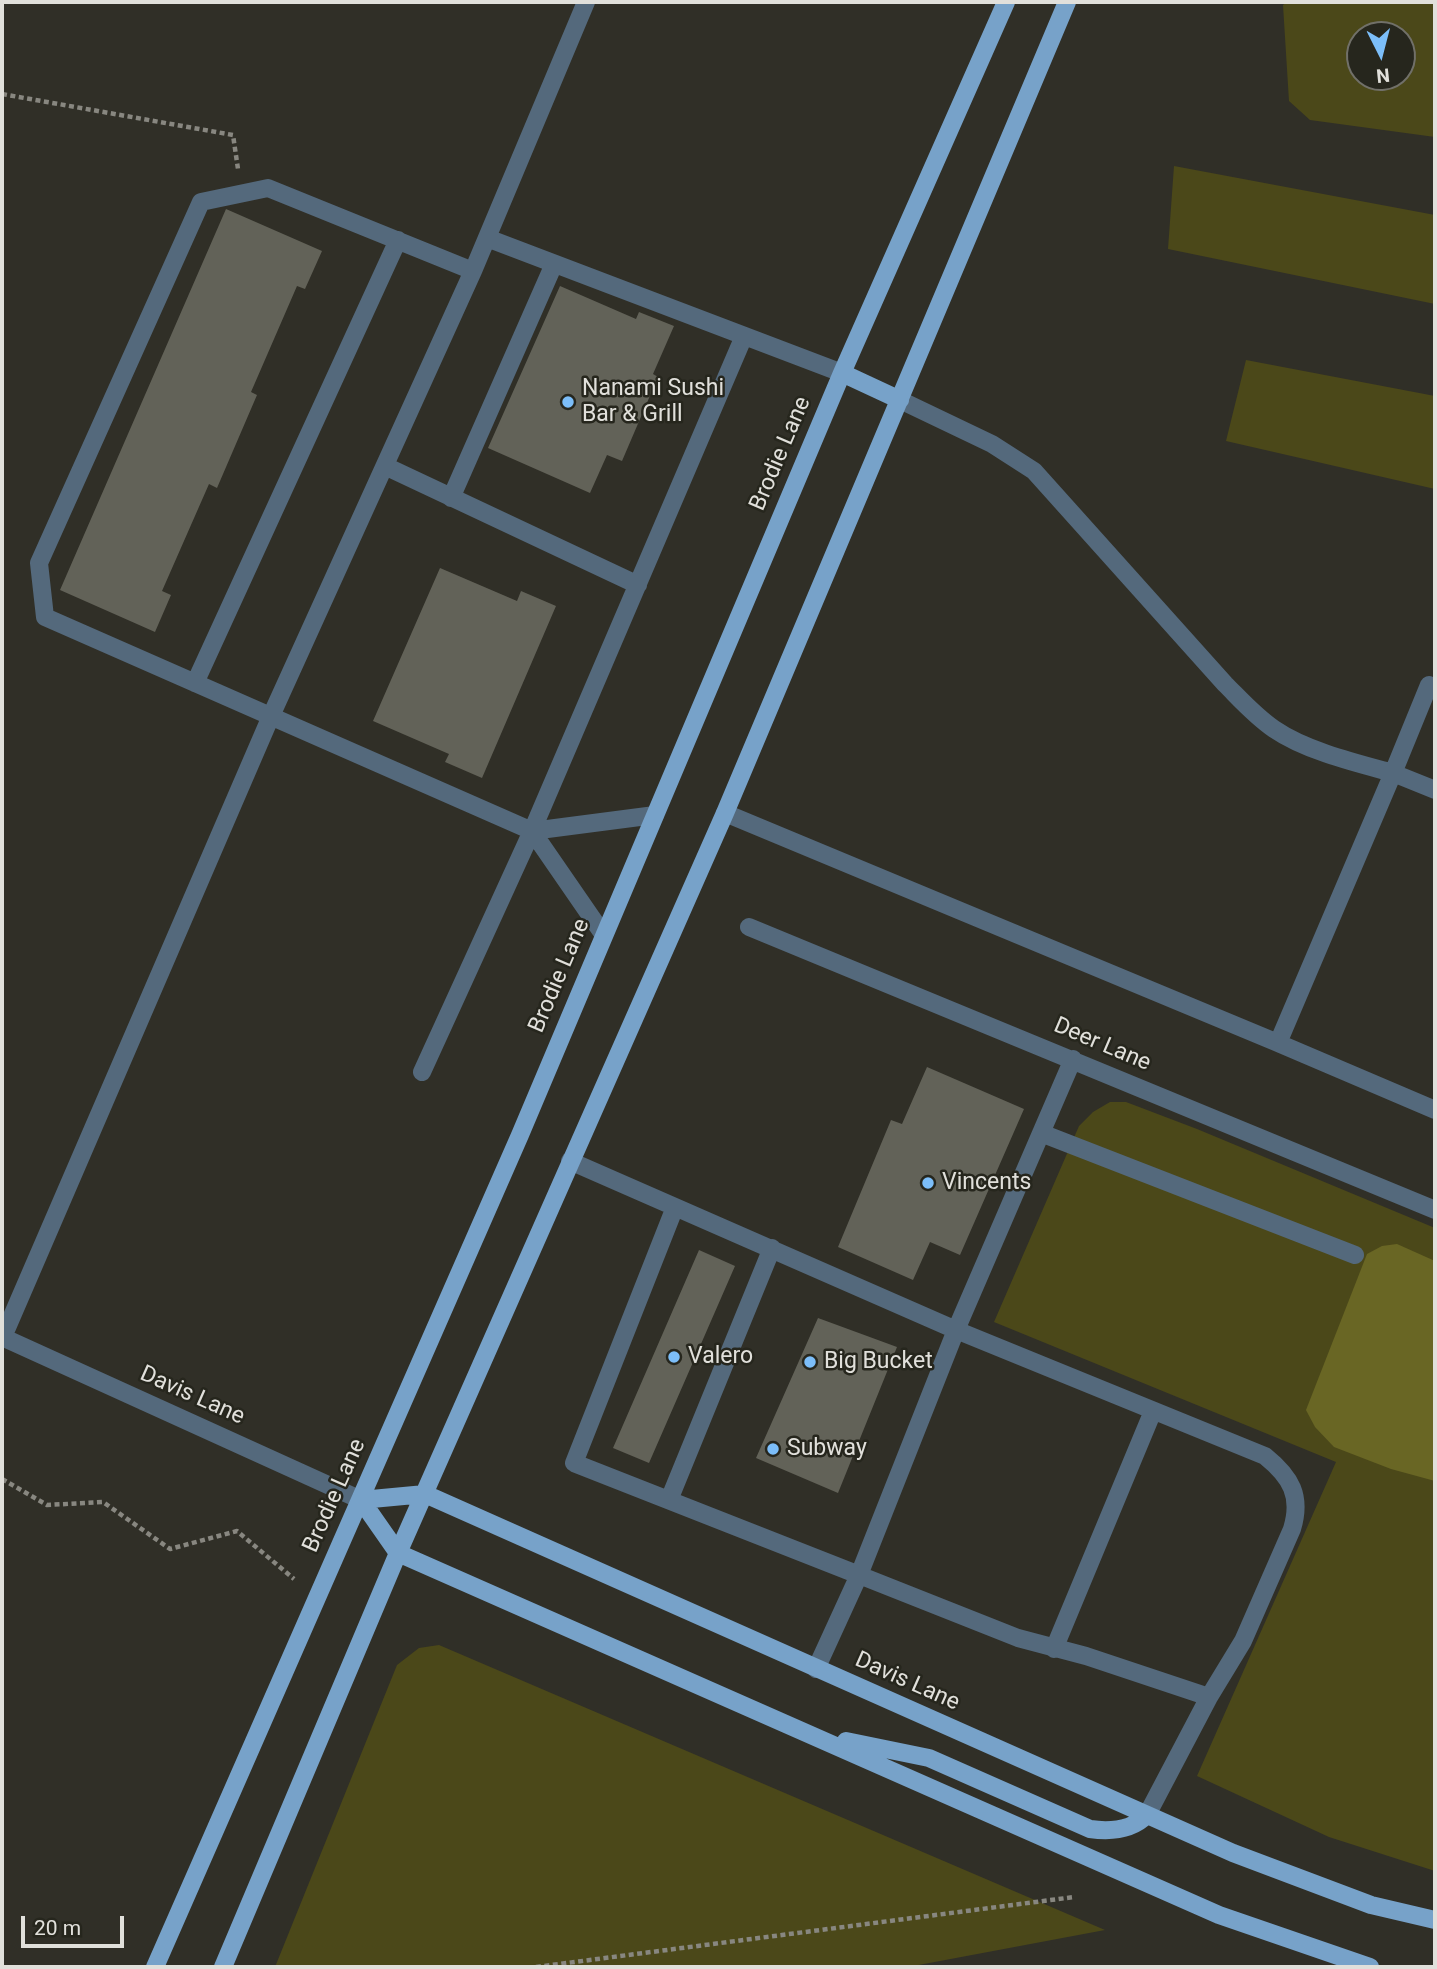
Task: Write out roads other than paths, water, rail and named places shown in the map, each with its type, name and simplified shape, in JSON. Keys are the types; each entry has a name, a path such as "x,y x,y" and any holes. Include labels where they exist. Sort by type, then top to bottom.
{"main road":[{"name":"Brodie Lane","path":"155,1967 520,1135 842,373 1004,2"},
{"path":"223,1967 398,1553 726,813 1067,2"},
{"path":"842,373 900,400"},
{"name":"Davis Lane","path":"361,1500 425,1494 1233,1853 1371,1905 1435,1920"},
{"path":"361,1500 398,1553 1219,1915 1370,1967"},
{"path":"812,1734 929,1758 1090,1829 1103,1831 1137,1825 1147,1815"}],"street":[{"path":"3,1337 271,716 473,271 586,2"},
{"path":"473,271 268,188 201,202 39,563 45,617 532,831 655,815"},
{"path":"487,238 842,373"},
{"path":"195,683 398,240"},
{"path":"451,498 554,264"},
{"path":"422,1072 532,831 744,336"},
{"path":"900,400 992,444 1034,471 1234,693 1252,712 1277,731 1315,748 1393,773 1435,790"},
{"path":"385,466 638,585"},
{"path":"1278,1043 1429,685 1435,688"},
{"path":"726,813 1435,1110"},
{"path":"532,831 603,934"},
{"name":"Deer Lane","path":"750,927 1435,1210"},
{"path":"816,1669 859,1575 956,1330 1073,1059"},
{"path":"1041,1133 1355,1255"},
{"path":"570,1161 956,1330 1265,1456 1282,1470 1293,1489 1298,1510 1292,1529 1242,1641 1209,1697 1147,1815"},
{"path":"675,1207 574,1463 1018,1639 1086,1656 1209,1697"},
{"path":"669,1500 772,1248"},
{"name":"Davis Lane","path":"3,1337 361,1500"},
{"path":"1054,1649 1153,1410"}],"place":[{"name":"Nanami Sushi Bar & Grill","path":"568,402"},
{"name":"Vincents","path":"928,1183"},
{"name":"Valero","path":"674,1357"},
{"name":"Big Bucket","path":"810,1362"},
{"name":"Subway","path":"773,1449"}]}
